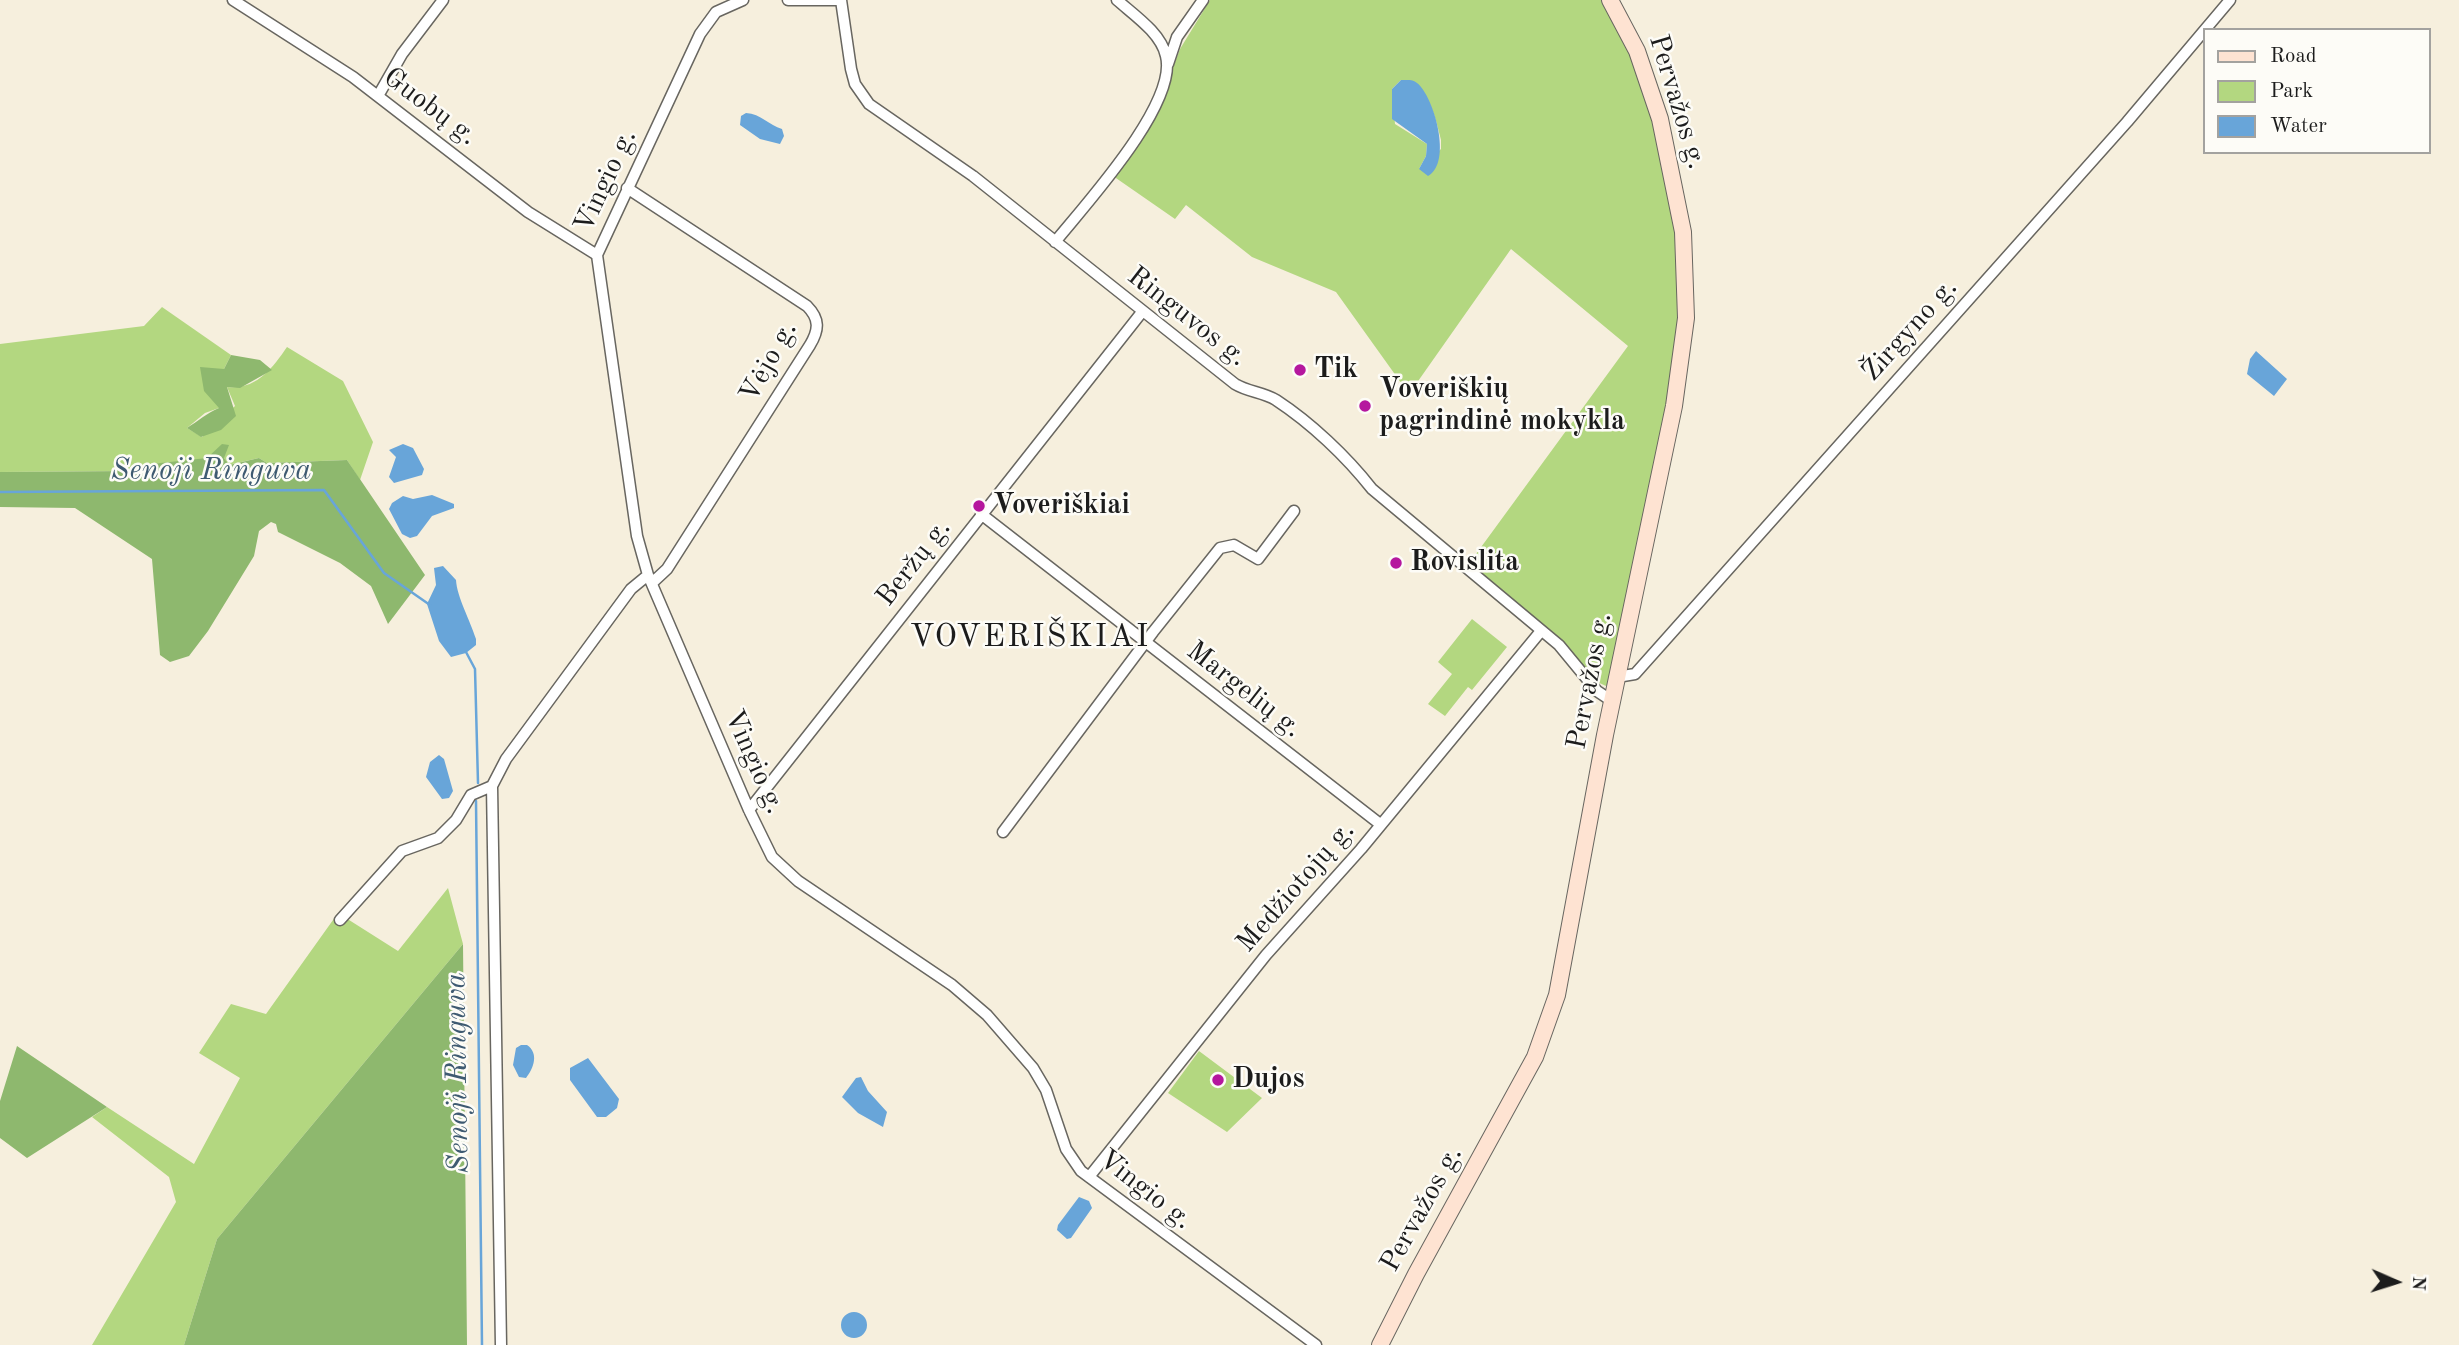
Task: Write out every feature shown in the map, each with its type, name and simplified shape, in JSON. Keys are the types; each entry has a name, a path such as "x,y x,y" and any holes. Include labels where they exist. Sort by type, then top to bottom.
{"main road":[{"name":"Pervažos g.","path":"1380,1345 1535,1057 1549,1024 1565,956 1612,701 1674,406 1683,349 1687,273 1675,184 1660,119 1637,51 1610,0"}],"street":[{"name":"Guobų g.","path":"233,0 379,96 528,212 597,255"},
{"path":"379,96 402,54 443,0"},
{"name":"Vingio g.","path":"743,0 726,5 707,22 597,255 637,537 650,579 749,810 772,857 798,881 952,985 1016,1046 1046,1090 1066,1149 1089,1177 1316,1345"},
{"path":"788,0 841,0"},
{"name":"Ringuvos g.","path":"841,0 855,84 869,104 973,176 1235,384 1275,400 1289,410 1351,463 1372,489 1541,631 1573,660 1597,691 1612,701"},
{"path":"1117,0 1157,38 1166,55 1168,66"},
{"path":"1055,242 1144,126 1160,95 1177,37 1203,0"},
{"name":"Žirgyno g.","path":"2206,28 2230,0"},
{"name":"Žirgyno g.","path":"1617,677 1635,674 2118,132 2204,31"},
{"path":"1157,38 1177,37"},
{"name":"Vėjo g.","path":"627,188 807,306 814,313 818,328 761,424 667,569 650,579"},
{"name":"Beržų g.","path":"749,810 1142,312"},
{"path":"1003,832 1220,548 1234,545 1258,559 1294,511"},
{"name":"Margelių g.","path":"981,514 1380,824"},
{"path":"501,1345 492,786 506,759 631,589 650,579"},
{"name":"Medžiotojų g.","path":"1089,1177 1266,955 1380,824 1541,631"},
{"path":"340,920 402,851 438,838 456,820 471,795 492,786"}],"green space":[{"path":"1210,0 1602,0 1637,67 1653,113 1681,247 1678,349 1610,683 1606,686 1595,681 1568,648 1468,565 1628,346 1511,249 1409,394 1336,292 1252,257 1186,205 1175,219 1113,176 1152,123 1180,49","holes":["1401,80 1418,86 1429,102 1441,140 1441,149 1419,169 1426,156 1427,144 1395,124 1392,89"]},
{"path":"162,307 231,355 224,369 219,408 205,413 187,428 202,437 235,406 227,387 255,381 269,370 287,347 343,381 373,442 360,480 347,460 267,463 259,458 228,465 224,458 151,464 130,471 0,472 0,344 144,326"},
{"path":"231,355 260,360 272,370 240,388 227,387 236,416 221,430 201,437 187,428 219,408 204,391 200,367 224,369"},
{"path":"222,444 229,445 224,458 229,465 259,458 267,463 347,460 425,575 388,624 371,586 340,563 278,532 276,524 271,522 259,531 254,556 208,631 189,656 170,662 160,655 152,559 75,508 0,507 0,472 130,471 151,464 207,458"},
{"path":"1472,619 1507,647 1472,690 1468,687 1445,716 1428,704 1452,674 1438,662"},
{"path":"448,888 463,944 217,1239 184,1345 92,1345 176,1202 169,1177 92,1117 107,1107 194,1164 240,1078 199,1053 231,1004 266,1014 338,913 398,951"},
{"path":"463,944 467,1345 184,1345 217,1239"},
{"path":"17,1046 107,1107 27,1158 0,1138 0,1101"},
{"path":"1199,1051 1262,1098 1227,1132 1168,1093"}],"water":[{"path":"1401,80 1417,83 1435,115 1440,144 1439,158 1435,169 1428,176 1419,169 1426,156 1427,144 1392,119 1392,89"},
{"path":"746,113 756,115 782,129 784,136 780,144 760,139 740,125 741,116"},
{"path":"2256,351 2287,379 2274,396 2247,374 2250,359"},
{"path":"403,444 413,448 424,469 422,475 394,483 389,477 396,457 389,450"},
{"path":"432,495 454,504 454,508 432,516 417,536 410,538 402,534 389,509 392,503 403,496 413,499"},
{"path":"443,566 456,580 476,639 476,645 466,653 451,657 439,641 427,604 436,585 434,568"},
{"path":"439,755 444,759 453,791 449,798 442,799 426,777 430,762"},
{"path":"521,1045 531,1048 534,1056 533,1065 526,1078 519,1077 513,1065 516,1048"},
{"path":"588,1058 619,1099 617,1108 606,1117 597,1117 570,1080 570,1068"},
{"path":"861,1077 868,1091 887,1112 883,1127 858,1113 842,1097 856,1078"},
{"path":"1079,1197 1089,1201 1092,1208 1071,1238 1067,1239 1057,1230 1058,1225"},
{"path":"854,1312 863,1316 867,1325 863,1334 854,1338 845,1334 841,1325 845,1316"}],"waterway":[{"name":"Senoji Ringuva","path":"0,492 324,490 384,573 430,605"},
{"name":"Senoji Ringuva","path":"466,652 475,669 478,783"},
{"name":"Senoji Ringuva","path":"476,801 482,1345"}],"place":[{"name":"Tik","path":"1300,370"},
{"name":"Voveriškių pagrindinė mokykla","path":"1365,406"},
{"name":"Voveriškiai","path":"979,506"},
{"name":"Rovislita","path":"1396,563"},
{"name":"Dujos","path":"1218,1080"}],"district":[{"name":"VOVERIŠKIAI","path":"1030,638"}]}
